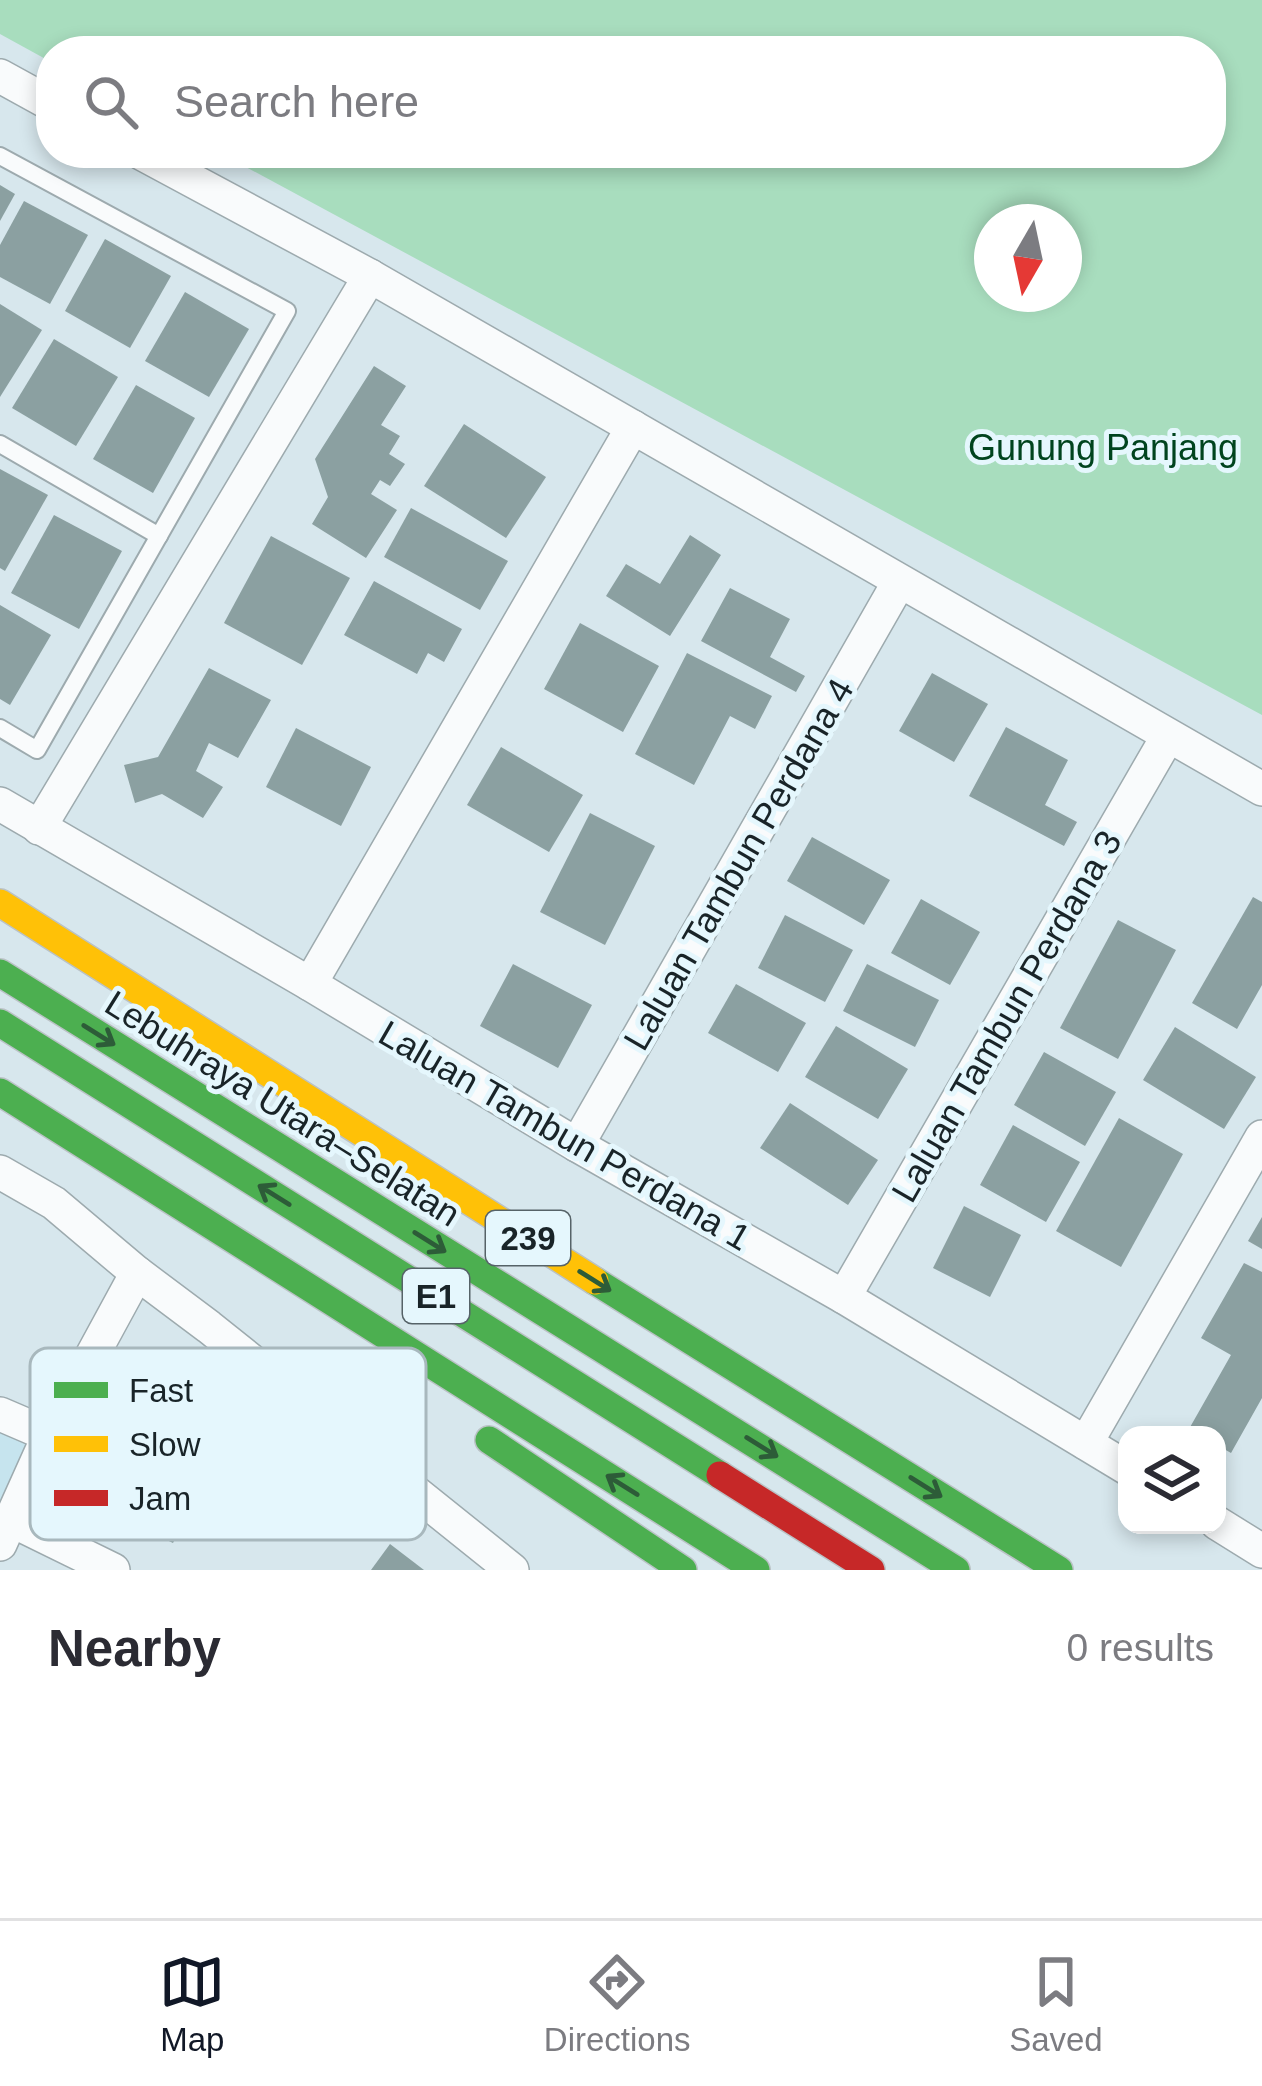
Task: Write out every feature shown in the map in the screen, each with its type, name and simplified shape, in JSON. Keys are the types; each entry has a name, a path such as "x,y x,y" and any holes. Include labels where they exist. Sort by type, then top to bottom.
{"main road":[{"name":"239","path":"0,903 1059,1570"},
{"name":"Lebuhraya Utara–Selatan","path":"0,973 956,1570"},
{"name":"E1","path":"0,1023 871,1570"},
{"path":"0,1092 405,1348"},
{"path":"0,1101 40,1143 274,1297"},
{"path":"426,1361 756,1570"},
{"path":"467,1425 682,1570"}],"street":[{"path":"0,76 36,96"},
{"path":"170,168 370,276 1262,789"},
{"path":"39,827 370,276"},
{"path":"310,985 633,427"},
{"name":"Laluan Tambun Perdana 4","path":"577,1145 899,582"},
{"name":"Laluan Tambun Perdana 3","path":"844,1297 1168,736"},
{"name":"Laluan Tambun Perdana 1","path":"0,804 1118,1463"},
{"path":"1086,1443 1262,1137"},
{"path":"0,1172 54,1203 235,1348"},
{"path":"96,1348 137,1273"},
{"path":"30,1478 6,1532 112,1570"},
{"path":"426,1501 512,1570"},
{"path":"1226,1529 1262,1551"}],"lane":[{"path":"0,156 287,311 37,750 0,728"},
{"path":"0,444 159,536"}],"shaded area":[{"path":"0,1418 30,1432 30,1485 0,1549"}],"green space":[{"name":"Gunung Panjang","path":"0,0 1262,0 1262,715 248,168 1226,168 1226,36 36,36 36,54 0,34"}],"building":[{"path":"0,185 15,194 0,221"},
{"path":"24,201 88,235 50,304 0,277 0,245"},
{"path":"105,239 171,276 130,348 65,311"},
{"path":"185,292 249,329 209,397 145,361"},
{"path":"0,304 42,330 0,397"},
{"path":"54,339 118,377 76,446 12,408"},
{"path":"374,366 406,386 381,425 400,436 389,454 405,464 390,486 380,480 371,494 397,510 366,558 312,524 328,497 315,459"},
{"path":"136,385 195,418 153,493 93,459"},
{"path":"464,424 546,477 506,538 424,486"},
{"path":"0,469 48,495 5,571 0,568"},
{"path":"411,508 508,561 480,610 384,557"},
{"path":"54,515 122,551 79,629 11,593"},
{"path":"690,535 721,555 670,636 606,596 626,564 660,584"},
{"path":"271,536 350,578 302,665 224,623"},
{"path":"374,581 462,629 444,662 428,653 417,674 344,635"},
{"path":"730,588 790,619 770,657 805,676 796,692 701,641"},
{"path":"0,605 51,635 10,705 0,699"},
{"path":"580,623 659,666 623,732 544,689"},
{"path":"687,653 772,696 755,729 730,716 694,785 635,754"},
{"path":"209,668 271,700 238,758 209,743 196,771 223,787 203,818 162,794 135,803 124,765 158,757"},
{"path":"932,673 988,704 954,762 899,731"},
{"path":"1006,727 1068,760 1045,805 1077,822 1064,846 969,796"},
{"path":"296,728 371,767 341,826 266,787"},
{"path":"501,747 583,795 549,852 467,805"},
{"path":"590,813 655,846 605,945 540,912"},
{"path":"812,837 890,880 864,925 787,881"},
{"path":"1253,897 1262,902 1262,985 1237,1029 1192,1003"},
{"path":"921,899 980,932 950,985 891,953"},
{"path":"785,915 853,950 825,1002 758,968"},
{"path":"1118,920 1176,950 1118,1059 1060,1028"},
{"path":"513,964 592,1005 558,1068 480,1026"},
{"path":"867,964 939,1000 915,1047 843,1011"},
{"path":"736,984 806,1023 778,1072 708,1033"},
{"path":"836,1026 908,1069 878,1119 805,1077"},
{"path":"1175,1027 1256,1077 1224,1129 1143,1080"},
{"path":"1044,1052 1116,1092 1085,1146 1014,1105"},
{"path":"790,1103 878,1160 848,1205 760,1148"},
{"path":"1119,1118 1183,1154 1121,1267 1056,1231"},
{"path":"1013,1125 1080,1162 1046,1222 980,1185"},
{"path":"964,1206 1021,1235 990,1297 933,1268"},
{"path":"1262,1217 1262,1249 1248,1241"},
{"path":"1244,1263 1262,1272 1262,1398 1231,1453 1226,1450 1226,1426 1191,1426 1231,1355 1201,1338"},
{"path":"390,1544 424,1570 371,1570"}],"traffic: fast":[{"path":"0,973 956,1570"},
{"path":"0,1023 720,1475"},
{"path":"0,1092 405,1348"},
{"path":"595,1281 1059,1570"},
{"path":"426,1361 756,1570"},
{"path":"489,1440 683,1570"}],"traffic: slow":[{"path":"0,903 595,1281"}],"traffic: jam":[{"path":"720,1475 871,1570"}]}
